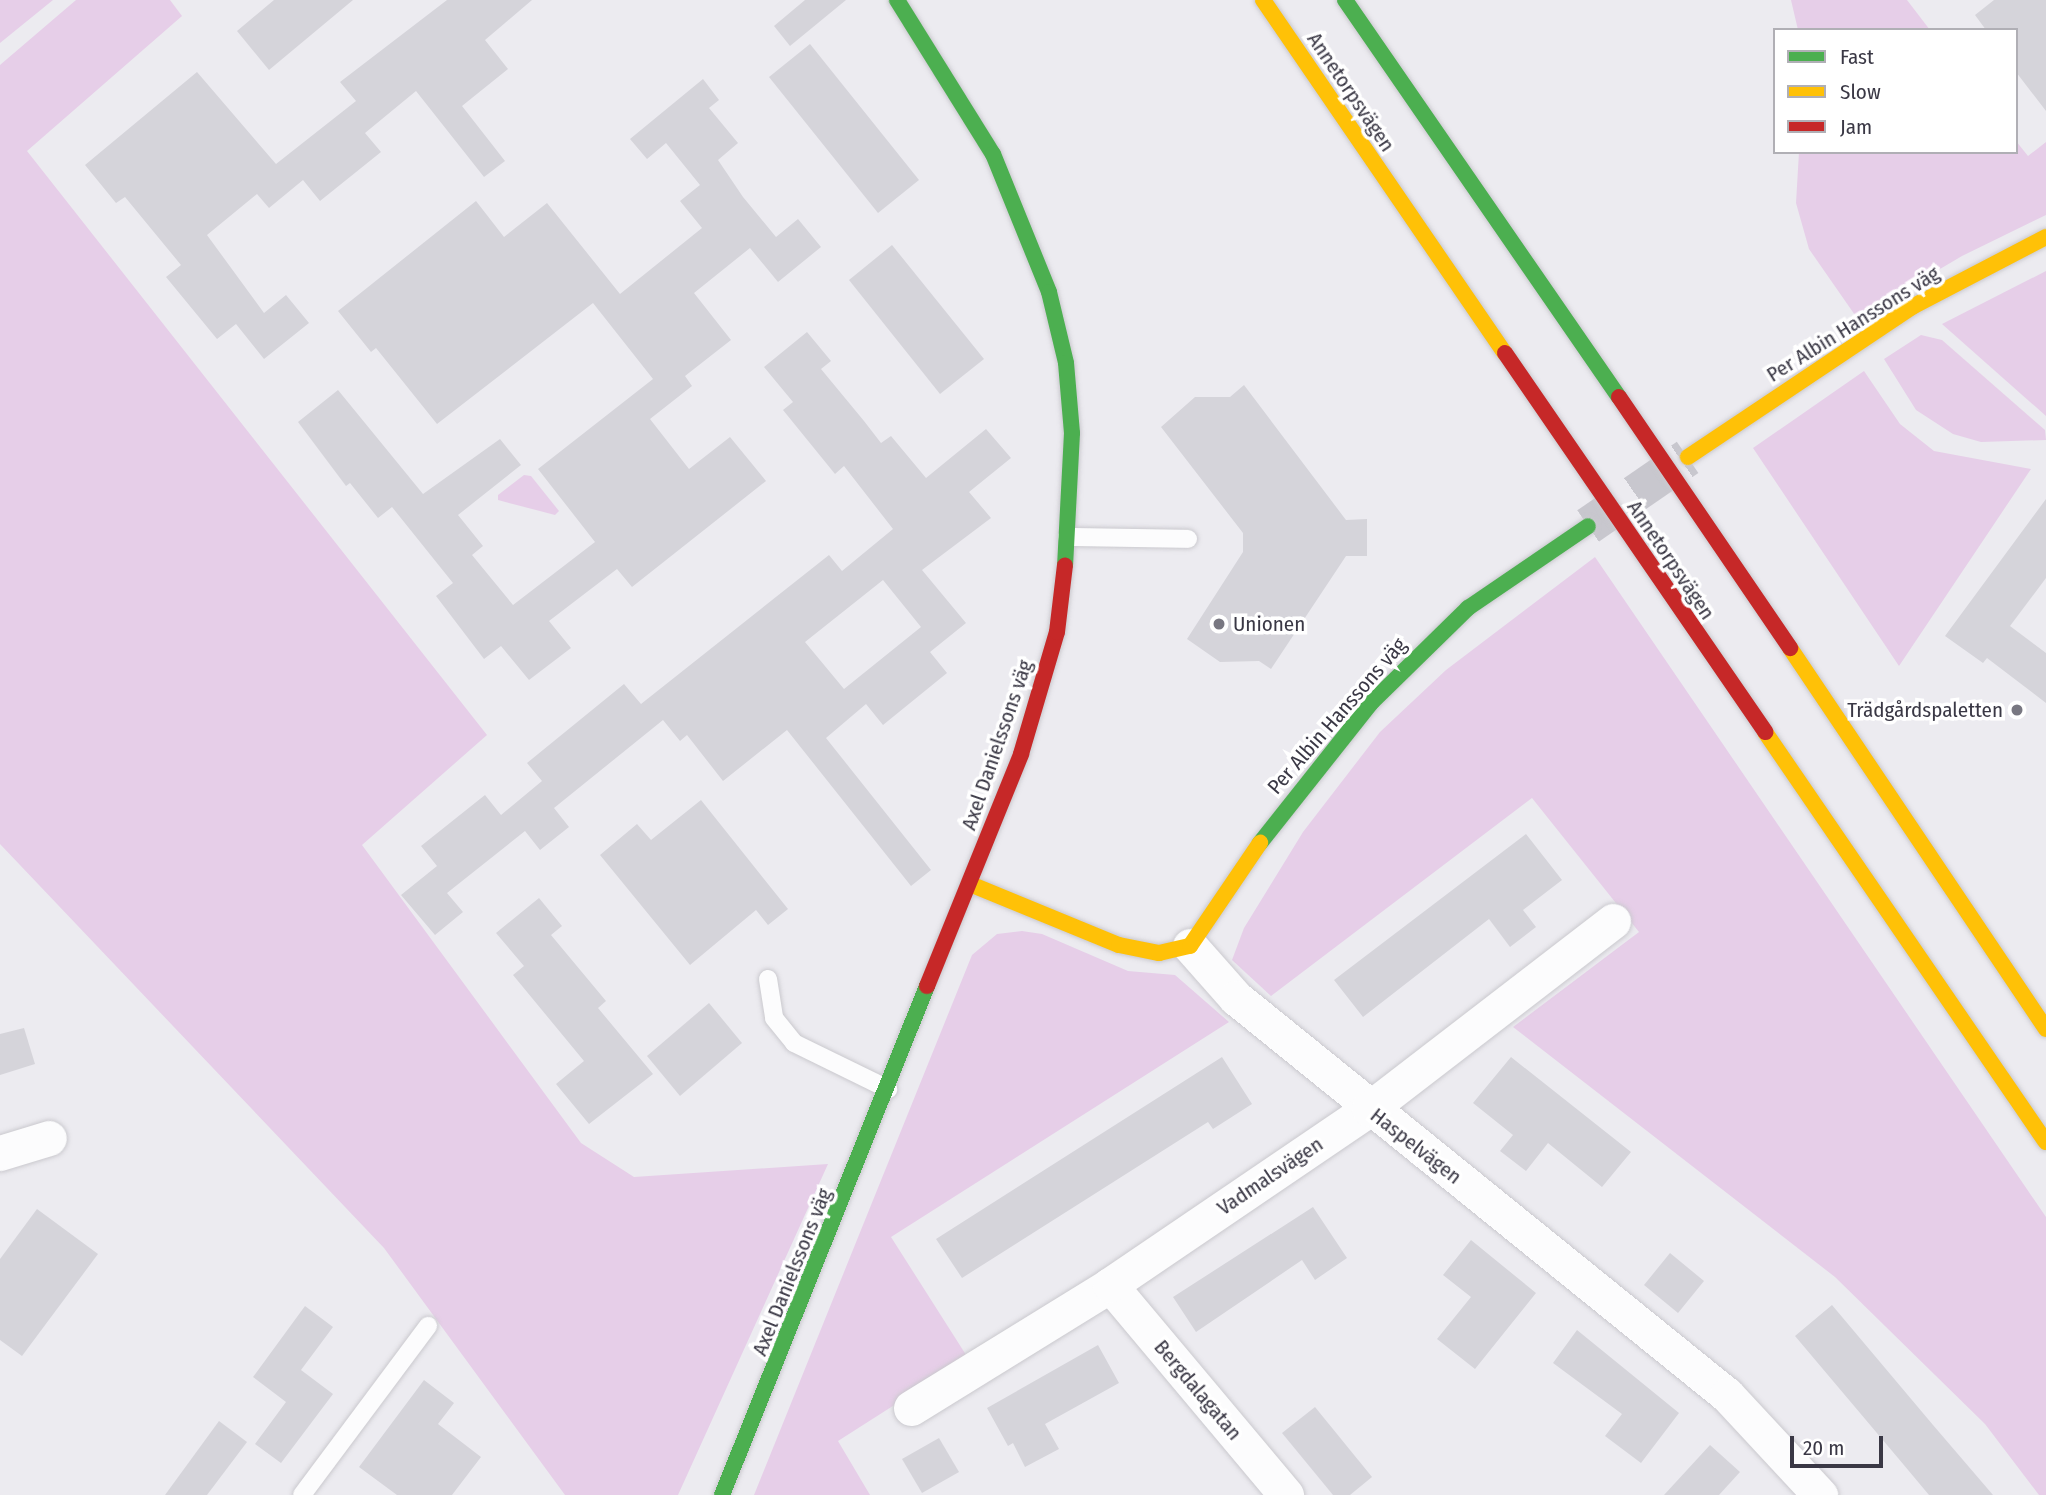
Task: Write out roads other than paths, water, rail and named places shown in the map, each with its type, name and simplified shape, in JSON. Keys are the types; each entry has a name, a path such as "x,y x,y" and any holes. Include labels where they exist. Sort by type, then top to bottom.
{"street":[{"name":"Axel Danielssons väg","path":"722,1495 1021,754 1057,632 1067,537 1072,433 1066,363 1049,292 993,154 897,0"},
{"name":"Annetorpsvägen","path":"1264,0 2046,1142"},
{"path":"1345,0 1699,513 2046,1029"},
{"name":"Per Albin Hanssons väg","path":"1688,457 1912,307 2046,237"},
{"name":"Per Albin Hanssons väg","path":"1190,946 1278,817 1371,703 1468,608 1588,526"},
{"path":"970,884 1119,945 1159,953 1190,946"},
{"name":"Vadmalsvägen","path":"911,1408 1110,1285 1369,1109 1613,922"},
{"name":"Haspelvägen","path":"1190,946 1236,998 1369,1109 1727,1395 1821,1495"},
{"path":"0,1153 49,1138"},
{"name":"Bergdalagatan","path":"1110,1285 1286,1495"}],"lane":[{"path":"1067,537 1188,539"},
{"path":"768,979 774,1018 794,1043 888,1089"},
{"path":"302,1495 428,1326"}],"tunnel":[{"path":"1588,526 1688,457"}],"place":[{"name":"Unionen","path":"1219,624"},
{"name":"Trädgårdspaletten","path":"2017,710"}]}
